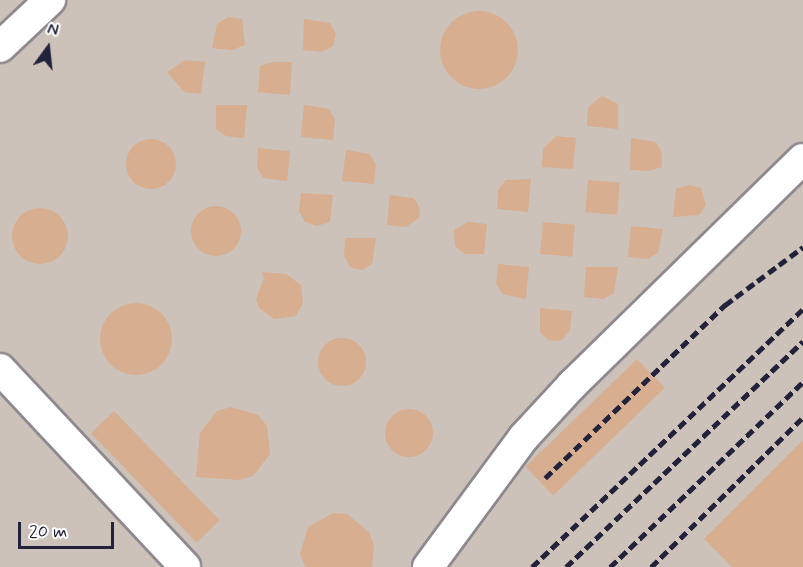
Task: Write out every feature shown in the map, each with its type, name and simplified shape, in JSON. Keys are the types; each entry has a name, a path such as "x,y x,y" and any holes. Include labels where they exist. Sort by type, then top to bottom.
{"lane":[{"path":"0,47 50,0"},
{"path":"428,567 525,437 572,384 803,159"},
{"path":"0,369 185,567"}],"shaded area":[{"path":"0,0 803,0 803,567 0,567"}],"building":[{"path":"471,11 487,11 501,17 512,28 518,42 518,58 512,72 501,83 487,89 471,89 457,83 446,72 440,58 440,42 446,28 457,17"},
{"path":"228,17 242,19 245,45 232,50 212,48 217,24"},
{"path":"304,19 330,23 336,34 333,46 322,52 303,50"},
{"path":"185,60 205,62 201,94 184,92 167,72"},
{"path":"273,62 292,62 290,95 258,92 260,66"},
{"path":"602,96 618,104 618,129 587,126 588,107"},
{"path":"216,105 247,105 244,138 226,136 216,129"},
{"path":"304,105 329,109 335,120 333,140 301,137"},
{"path":"557,136 576,138 573,169 542,167 543,148"},
{"path":"631,138 656,142 662,153 662,167 648,171 630,170"},
{"path":"146,139 156,139 169,146 176,159 176,169 169,182 156,189 146,189 137,185 130,178 126,169 126,159 130,150 137,143"},
{"path":"258,148 290,151 287,181 263,178 257,167"},
{"path":"346,150 370,154 376,165 374,184 342,181"},
{"path":"531,179 528,212 497,209 498,190 506,180"},
{"path":"588,180 620,183 617,215 585,212"},
{"path":"689,185 701,188 706,205 699,215 673,217 676,189"},
{"path":"301,193 333,195 330,222 317,226 305,222 299,211"},
{"path":"390,195 414,198 420,209 419,218 406,227 387,225"},
{"path":"216,206 225,208 236,217 241,231 239,240 230,251 216,256 207,254 196,245 191,231 193,222 202,211"},
{"path":"34,208 46,208 56,212 64,220 68,236 64,252 56,260 46,264 34,264 24,260 16,252 12,242 12,230 16,220 24,212"},
{"path":"468,222 487,224 484,254 465,254 455,246 454,230"},
{"path":"543,222 575,225 572,257 540,254"},
{"path":"631,226 663,229 658,253 647,259 628,257"},
{"path":"345,238 376,238 372,264 362,270 350,267 344,256"},
{"path":"498,264 529,267 526,299 502,294 496,283"},
{"path":"586,267 618,267 614,293 603,299 584,297"},
{"path":"262,272 286,274 301,285 303,303 296,316 274,319 259,308 256,299 264,278"},
{"path":"143,303 162,313 170,325 172,339 170,353 162,365 150,373 129,375 110,365 102,353 100,332 110,313 122,305"},
{"path":"540,308 572,311 570,330 562,340 550,341 540,333"},
{"path":"342,338 359,345 366,362 359,379 342,386 325,379 318,362 325,345"},
{"path":"637,359 665,388 553,495 526,467"},
{"path":"231,407 258,415 267,426 270,454 253,476 239,480 196,477 200,433 217,411"},
{"path":"409,409 426,416 433,433 426,450 409,457 392,450 385,433 392,416"},
{"path":"114,411 220,520 197,543 91,433"},
{"path":"803,440 803,567 732,567 704,539"},
{"path":"333,513 347,514 369,532 374,546 372,567 305,567 300,554 308,527"}],"railway":[{"path":"545,478 725,305 803,247"},
{"path":"532,567 803,309"},
{"path":"566,567 803,341"},
{"path":"610,567 803,382"},
{"path":"651,567 803,417"}]}
